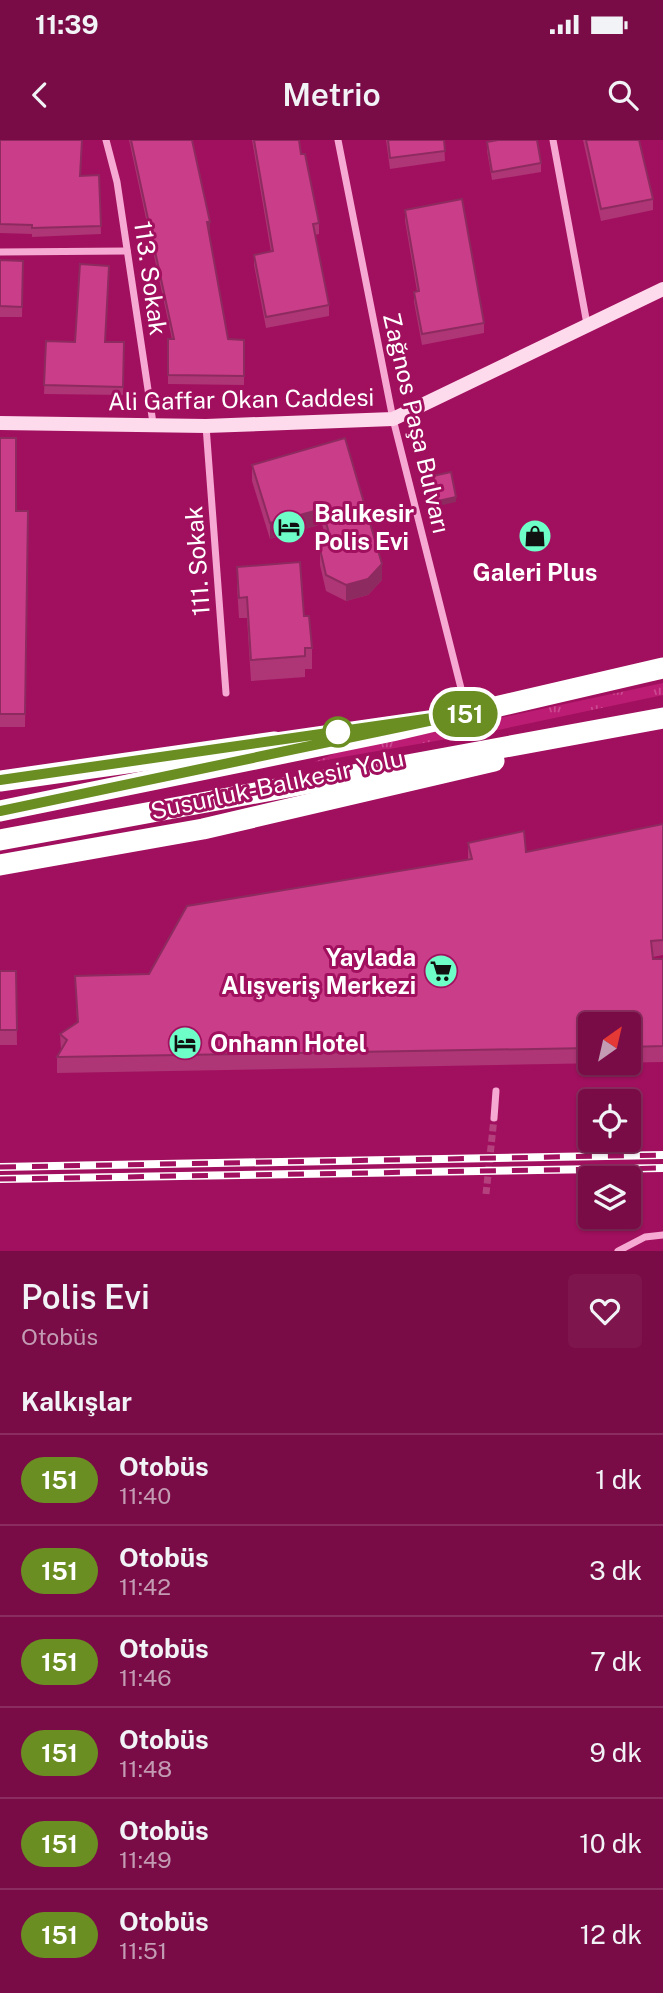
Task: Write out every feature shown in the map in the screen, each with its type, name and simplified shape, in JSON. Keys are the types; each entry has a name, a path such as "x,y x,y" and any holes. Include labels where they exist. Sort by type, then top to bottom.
{"highway":[{"name":"Susurluk-Balıkesir Yolu","path":"0,811 467,713 663,667"},
{"name":"Susurluk-Balıkesir Yolu","path":"0,780 467,713"},
{"name":"Susurluk-Balıkesir Yolu","path":"0,841 663,718"},
{"name":"Susurluk-Balıkesir Yolu","path":"0,865 229,823 519,756 602,729"}],"main road":[{"name":"Ali Gaffar Okan Caddesi","path":"0,423 153,423 206,426 393,419 663,289"}],"street":[{"name":"113. Sokak","path":"106,140 117,181 153,423"},
{"name":"Zağnos Paşa Bulvarı","path":"338,140 393,419 467,713"},
{"path":"553,140 587,324"},
{"path":"0,252 127,251"},
{"name":"111. Sokak","path":"206,426 226,693"},
{"path":"494,1118 496,1091"},
{"path":"618,1251 645,1237 663,1235"}],"green space":[{"path":"663,683 663,695 493,731 314,762 336,753"}],"building":[{"path":"0,140 82,140 80,176 99,175 101,226 32,228 32,225 0,224"},
{"path":"131,140 192,140 210,222 207,222 228,339 244,340 244,376 168,375 168,339 174,339"},
{"path":"254,140 299,140 301,154 305,154 319,223 313,224 329,305 266,317 254,255 273,251"},
{"path":"388,140 444,140 445,151 390,158"},
{"path":"537,140 541,163 492,172 487,142"},
{"path":"586,140 639,140 653,199 601,209"},
{"path":"462,199 484,323 422,334 414,292 419,291 405,210"},
{"path":"0,260 23,261 22,307 0,306"},
{"path":"80,264 109,266 105,342 124,342 123,387 44,385 46,341 75,342"},
{"path":"0,438 16,438 16,511 28,511 25,714 0,714"},
{"name":"Balıkesir Polis Evi","path":"345,438 382,564 368,579 346,585 326,575 320,549 329,533 322,509 270,523 252,465"},
{"path":"451,472 456,497 438,501 433,476"},
{"path":"300,562 304,616 309,616 312,648 305,648 305,656 251,660 247,597 239,598 237,567"},
{"name":"Yaylada Alışveriş Merkezi","path":"663,824 663,940 651,941 653,959 663,959 663,1046 641,1047 641,1012 578,1012 578,1048 57,1057 67,1040 60,1034 78,1022 75,976 149,974 187,906 472,859 468,843 524,831 526,852"},
{"path":"0,971 16,971 17,1030 0,1030"}],"tunnel":[{"path":"486,1194 494,1118"}],"railway":[{"path":"0,1167 663,1155"},
{"path":"0,1179 663,1168"}],"bus line":[{"name":"151","path":"0,780 467,713 58,801 0,811"}],"place":[{"name":"Balıkesir Polis Evi","path":"289,527"},
{"name":"Galeri Plus","path":"535,536"},
{"name":"Yaylada Alışveriş Merkezi","path":"441,971"},
{"name":"Onhann Hotel","path":"185,1043"}]}
